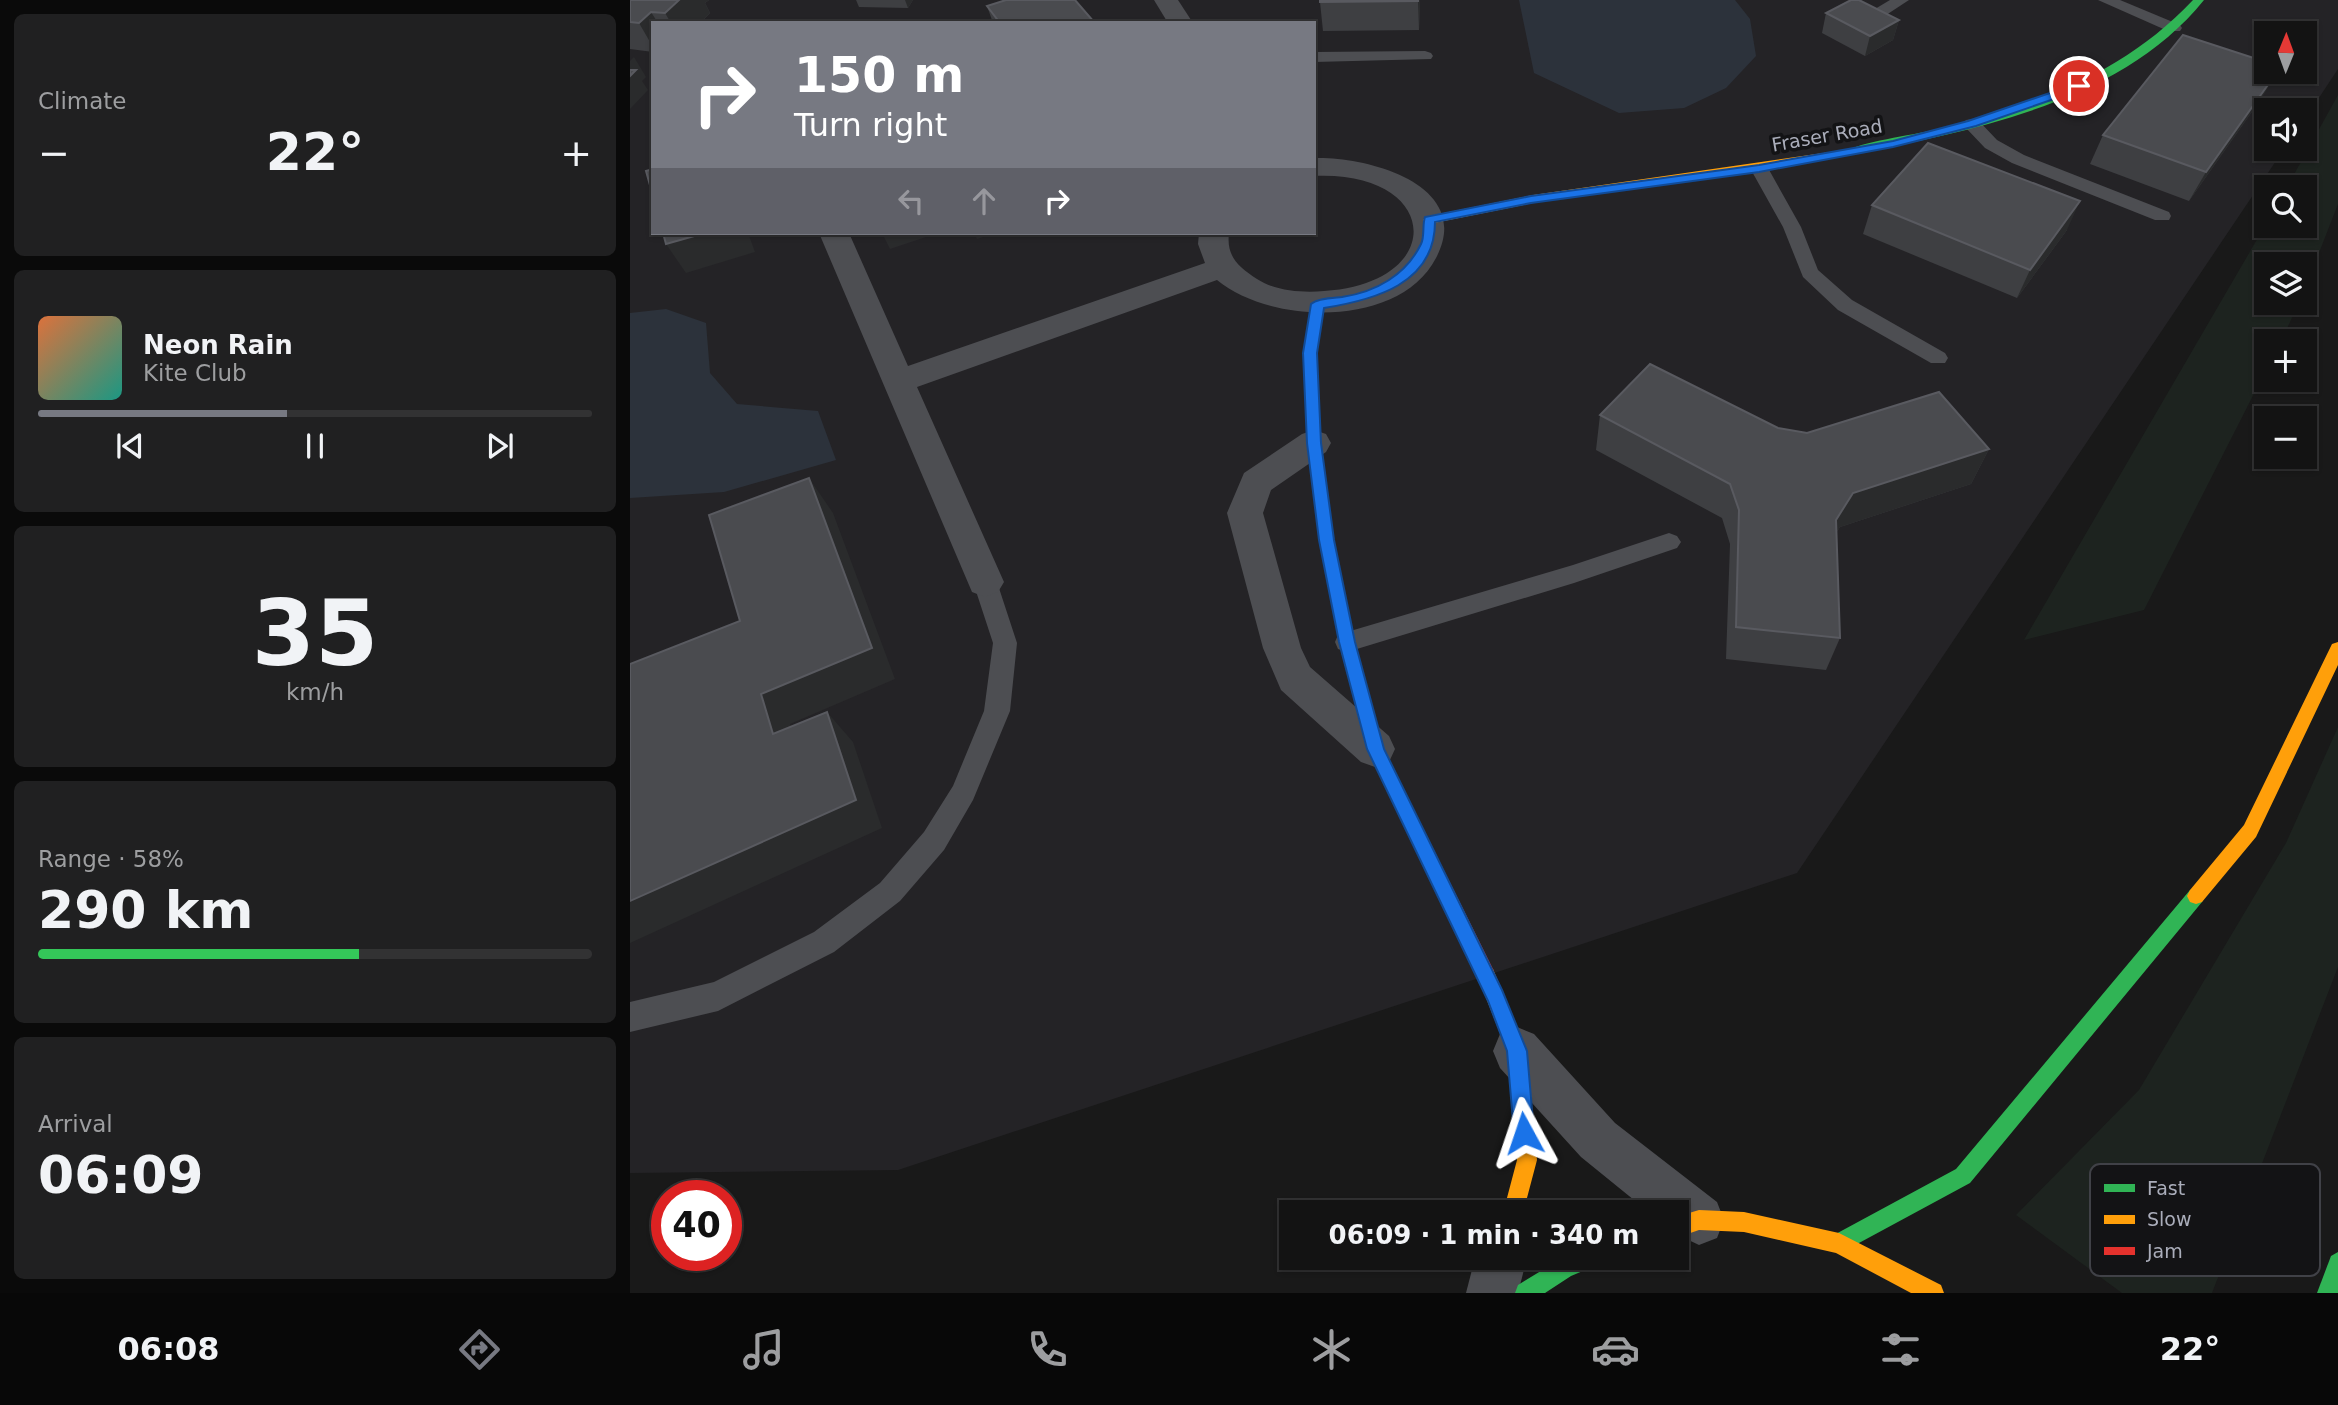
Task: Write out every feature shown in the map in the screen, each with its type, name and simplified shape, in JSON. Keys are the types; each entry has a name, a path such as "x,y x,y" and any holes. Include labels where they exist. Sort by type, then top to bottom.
{"main road":[{"name":"Fraser Road","path":"1429,220 1531,200 1759,169 1893,144 1972,124 2079,86 2136,56 2174,28 2199,0"},
{"path":"1318,304 1310,353 1314,443 1327,540 1347,642 1376,749 1496,996 1517,1051 1527,1160 1516,1200"},
{"path":"1839,1242 1963,1176 1972,1166 2250,831 2338,649"},
{"path":"1689,1224 1744,1222 1839,1242 1933,1293"},
{"path":"2328,1293 2338,1264"},
{"path":"1526,1293 1561,1270"}],"street":[{"path":"1166,0 1180,21"},
{"path":"1213,235 1212,240 1221,268 1239,285 1272,300 1318,304 1360,298 1390,286 1413,268 1429,241 1429,220 1417,198 1393,180 1360,169 1316,167"},
{"path":"835,235 985,582"},
{"path":"898,382 1221,268"},
{"path":"1314,443 1256,482 1245,513 1282,648 1295,678 1376,749"},
{"path":"1517,1051 1598,1140 1662,1200"},
{"path":"1492,1293 1498,1270"}],"lane":[{"path":"1871,18 1901,0"},
{"path":"2106,0 2174,28"},
{"path":"1316,57 1425,56"},
{"path":"1972,124 1991,144 2018,159 2162,216"},
{"path":"1759,169 1792,227 1810,273 1845,305 1938,358"},
{"path":"1347,642 1548,582 1669,542"},
{"path":"630,1017 718,996 824,942 890,892 934,841 964,792 998,711 1005,643 985,582"}],"shaded area":[{"path":"630,0 2338,0 2338,69 2317,101 2317,98 2254,98 2254,161 2276,161 2267,175 2254,175 2254,194 1797,873 898,1170 630,1173"},
{"path":"1519,0 1735,0 1750,19 1756,56 1726,88 1684,108 1619,113 1534,73"},
{"path":"2338,95 2338,204 2317,258 2317,252 2254,252 2254,315 2293,315 2287,329 2254,329 2255,392 2144,610 2024,640 2258,238 2317,238 2317,175 2294,175 2301,161 2317,161 2317,133"},
{"path":"666,309 706,323 710,373 737,404 818,411 836,460 724,492 630,498 630,313"},
{"path":"2338,727 2338,967 2262,1164 2090,1164 2090,1269 2016,1215 2139,1090 2286,843"},
{"path":"2099,1276 2219,1276 2212,1293 2122,1293"}],"building":[{"path":"630,0 679,0 665,13 651,12 639,23 630,22"},
{"path":"1006,0 1075,0 1093,21 998,21 987,6"},
{"path":"1418,0 1418,1 1320,2"},
{"path":"1851,0 1859,0 1899,20 1870,36 1826,13"},
{"path":"2183,35 2254,58 2254,84 2268,84 2259,98 2254,98 2254,104 2206,172 2103,135"},
{"path":"1928,143 2080,201 2030,270 1872,205"},
{"path":"651,170 651,189 646,171"},
{"path":"664,235 698,235 666,244"},
{"path":"1650,364 1778,428 1807,433 1939,392 1989,449 1853,493 1836,520 1840,638 1736,627 1739,510 1730,484 1600,415"},
{"path":"809,478 872,648 761,694 773,734 827,712 856,800 630,901 630,664 740,621 709,515"}],"traffic: fast":[{"path":"1851,152 2003,115 2078,87 2144,51 2199,0"},
{"path":"1839,1243 1963,1176 2196,896"},
{"path":"2328,1293 2338,1263"},
{"path":"1526,1293 1561,1270"}],"traffic: slow":[{"path":"1429,220 1533,199 1851,152"},
{"path":"1318,304 1310,353 1314,443 1327,540 1350,655"},
{"path":"2196,896 2250,831 2338,649"},
{"path":"1486,975 1517,1051 1527,1160 1516,1200"},
{"path":"1689,1223 1699,1220 1744,1222 1839,1243 1933,1293"}],"traffic: jam":[{"path":"1350,655 1375,749 1486,975"}],"route":[{"path":"1524,1133 1517,1051 1496,996 1376,749 1347,642 1327,540 1314,443 1310,353 1318,304 1360,298 1390,286 1413,268 1429,241 1429,220 1531,200 1759,169 1893,144 1972,124 2079,86"}]}
